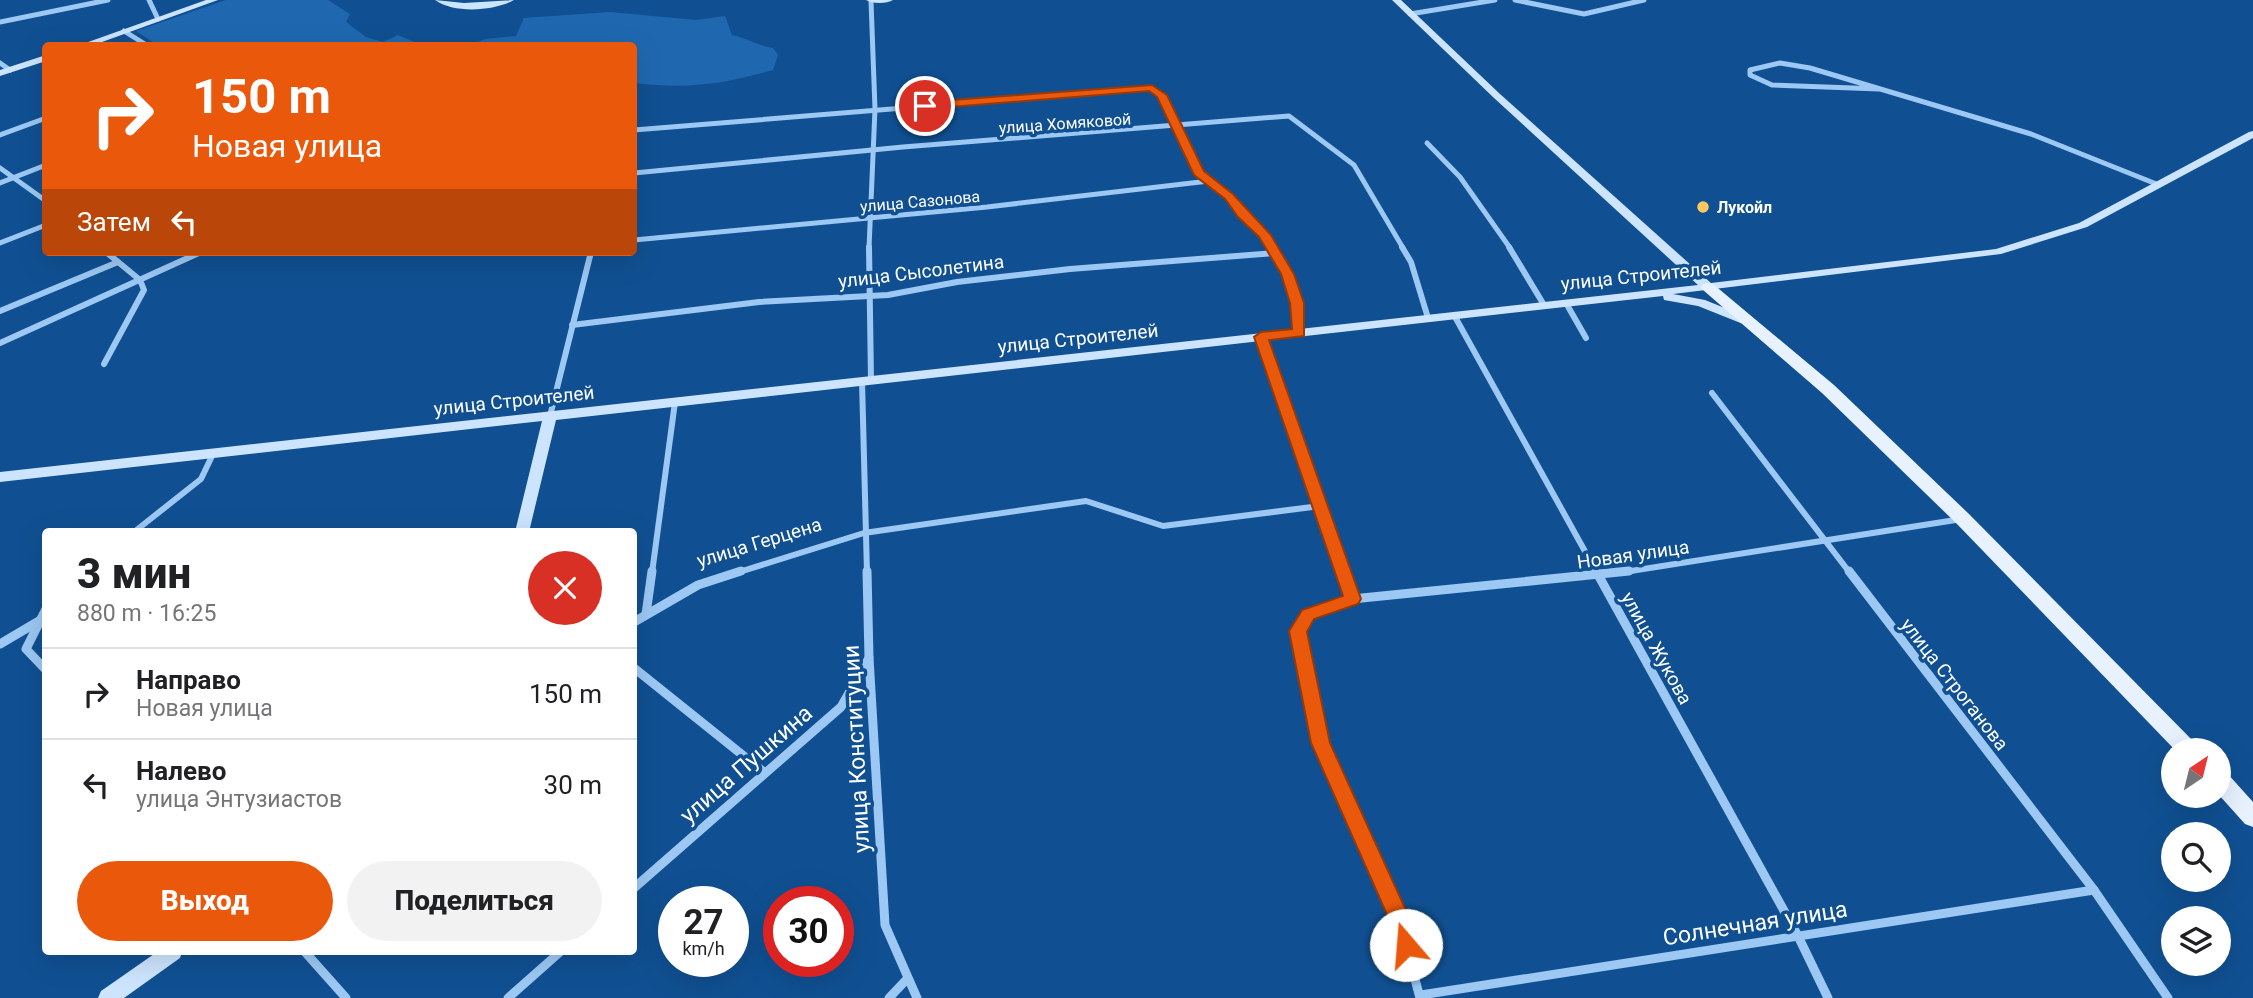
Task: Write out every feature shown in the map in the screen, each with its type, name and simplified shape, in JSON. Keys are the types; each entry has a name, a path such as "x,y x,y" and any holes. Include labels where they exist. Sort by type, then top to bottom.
{"main road":[{"path":"92,42 214,0"},
{"path":"439,0 446,4 472,4 510,0"},
{"path":"870,1 887,0"},
{"path":"1396,0 1708,287 1828,389 1963,519 2177,738"},
{"path":"5,71 42,59"},
{"name":"улица Строителей","path":"0,477 1566,303 1997,252 2083,225 2250,139"},
{"path":"1635,295 1664,296 1701,303 1752,324"},
{"path":"523,528 550,416"},
{"path":"2231,793 2253,817"},
{"path":"108,998 169,955"}],"street":[{"path":"68,9 72,0"},
{"path":"0,22 108,0"},
{"path":"149,0 158,19"},
{"path":"1410,14 1495,0"},
{"path":"1515,0 1584,14 1644,0"},
{"name":"улица Конституции","path":"870,1 875,109 870,151 868,218 870,296 864,533 869,658 885,925 917,998"},
{"path":"124,31 142,42"},
{"path":"1879,89 1772,85 1755,79 1750,75 1750,70 1764,64 1781,62 1810,68 2040,135 2123,167 2154,188"},
{"path":"0,64 5,71"},
{"path":"637,131 1152,88 1162,95 1199,173 1229,197 1264,235 1288,274 1297,303 1299,332"},
{"name":"улица Хомяковой","path":"637,173 1289,116 1354,165 1411,262 1428,318"},
{"path":"0,135 42,119"},
{"path":"1427,143 1457,174 1516,258 1544,305"},
{"path":"0,183 42,167"},
{"path":"0,168 42,198"},
{"name":"улица Сазонова","path":"637,240 1209,181"},
{"path":"0,243 42,227"},
{"name":"улица Сысолетина","path":"572,325 760,302 870,296 957,282 1070,269 1275,253"},
{"path":"104,364 141,301 144,290 139,280 111,256"},
{"path":"0,343 192,256"},
{"path":"550,416 589,256"},
{"path":"0,311 118,262"},
{"path":"1566,303 1586,338"},
{"name":"улица Жукова","path":"1454,315 1798,936 1828,998"},
{"path":"1261,337 1352,599"},
{"name":"улица Строганова","path":"1712,393 2094,890 2168,998"},
{"path":"646,614 675,402"},
{"path":"139,528 201,479 213,454"},
{"path":"864,533 1086,501 1163,526 1320,506"},
{"name":"Новая улица","path":"1420,997 1399,919 1321,743 1298,631 1308,615 1352,599 1600,576 1963,519"},
{"name":"улица Герцена","path":"637,620 698,585 864,533"},
{"path":"42,617 26,649 42,666"},
{"path":"0,644 40,621"},
{"name":"улица Пушкина","path":"637,885 841,707 869,658"},
{"path":"637,670 765,773"},
{"name":"Солнечная улица","path":"1420,997 2094,890"},
{"path":"308,955 346,998"},
{"path":"508,998 557,955"},
{"path":"890,998 907,979"}],"shaded area":[{"path":"226,0 328,0 350,14 346,22 366,37 383,42 153,42 136,31"},
{"path":"610,12 696,20 725,16 732,35 773,48 778,55 773,70 720,82 671,86 637,83 637,42 478,42 516,36 524,18"},
{"path":"398,35 414,42 383,42"}],"place":[{"name":"Лукойл","path":"1703,207"}],"route":[{"path":"925,106 1152,88 1162,95 1199,173 1229,197 1264,235 1288,274 1297,303 1299,332 1261,337 1352,599 1308,615 1298,631 1321,743 1399,919 1406,945"}]}
